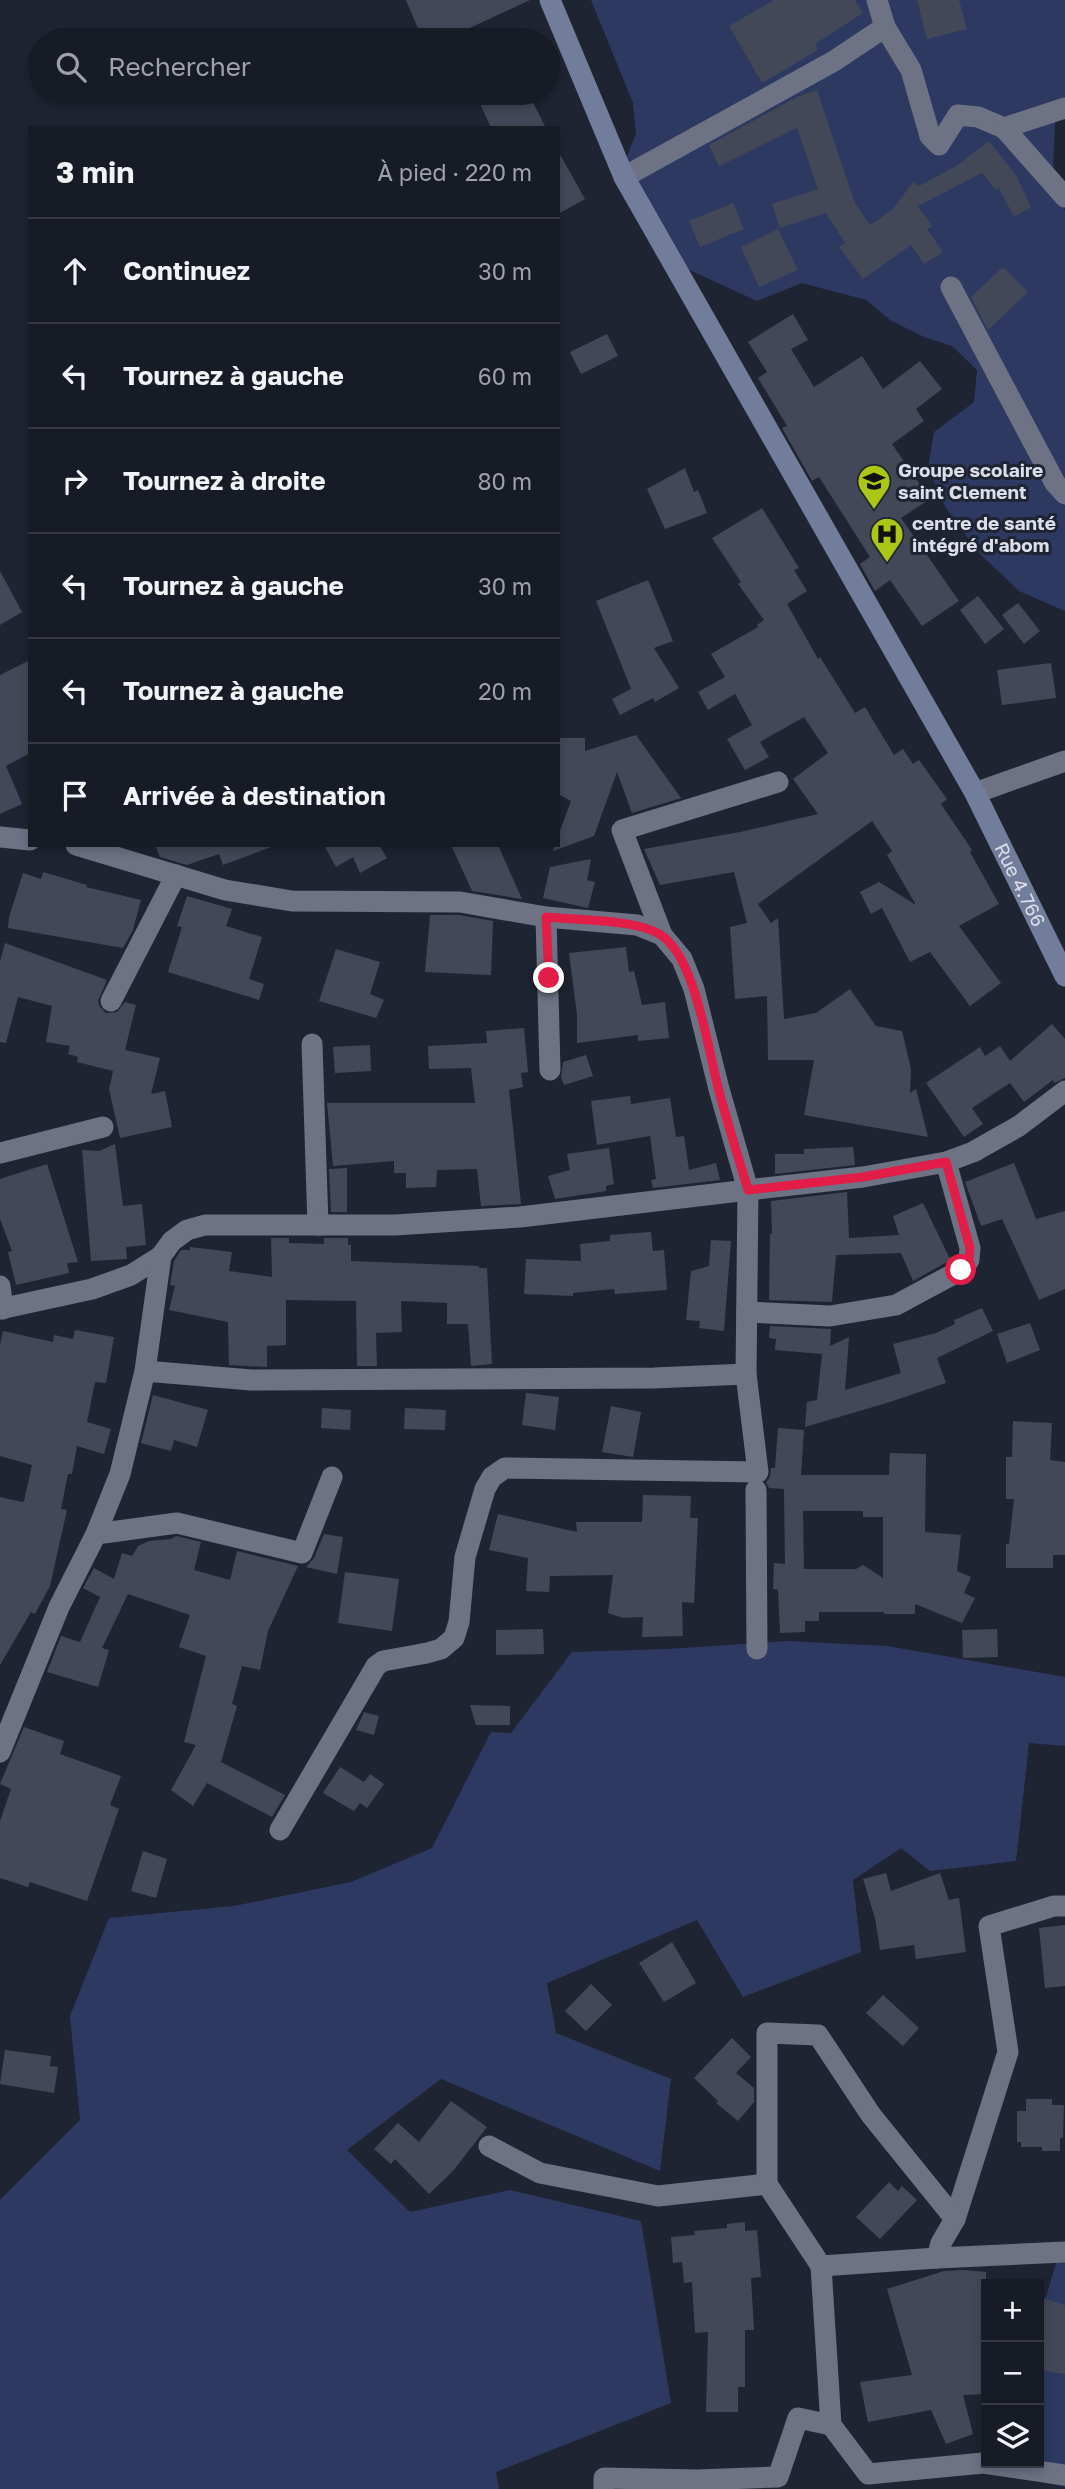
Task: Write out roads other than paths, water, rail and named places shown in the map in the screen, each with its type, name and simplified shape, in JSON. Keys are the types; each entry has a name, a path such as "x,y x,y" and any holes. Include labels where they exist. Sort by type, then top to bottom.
{"street":[{"name":"Rue 4.766","path":"550,0 624,177 975,793 1065,976"},
{"path":"877,0 885,27 911,70 930,136 939,145 958,115 978,117 1004,128 1065,197"},
{"path":"624,177 791,86 885,27"},
{"path":"1004,128 1065,108"},
{"path":"951,288 1055,483 1065,494"},
{"path":"975,793 1065,761"},
{"path":"280,1830 376,1666 383,1661 441,1649 454,1638 459,1622 465,1557 485,1489 492,1477 505,1468 758,1472 746,1374 748,1190 694,989 682,960 662,935 622,830 778,782"},
{"path":"0,837 28,840"},
{"path":"83,847 225,890 292,901 460,902 546,917 637,925 662,935"},
{"path":"111,1001 176,874"},
{"path":"546,917 550,1070"},
{"path":"312,1044 318,1224"},
{"path":"0,1286 2,1309 92,1289 131,1275 161,1256 172,1241 187,1230 205,1224 395,1224 520,1217 863,1177 946,1162 973,1152 1019,1126 1065,1091"},
{"path":"0,1153 103,1127"},
{"path":"747,1312 830,1316 896,1305 961,1270 969,1260 970,1248 946,1162"},
{"path":"0,1752 59,1607 96,1534 120,1474 145,1371 161,1256"},
{"path":"145,1371 251,1380 654,1378 746,1374"},
{"path":"96,1534 177,1523 302,1553 332,1477"},
{"path":"756,1490 757,1649"},
{"path":"937,2258 955,2219 1008,2052 989,1926 1054,1906 1065,1906"},
{"path":"955,2219 871,2115 818,2035 767,2033 767,2184 821,2266 831,2426 868,2474 983,2463 1053,2479"},
{"path":"489,2146 540,2173 658,2196 767,2184"},
{"path":"821,2266 1065,2252"},
{"path":"604,2489 604,2478 696,2480 778,2477 798,2418 831,2426"}],"place":[{"name":"Groupe scolaire saint Clement","path":"874,511"},
{"name":"centre de santé intégré d'abom","path":"887,564"}]}
